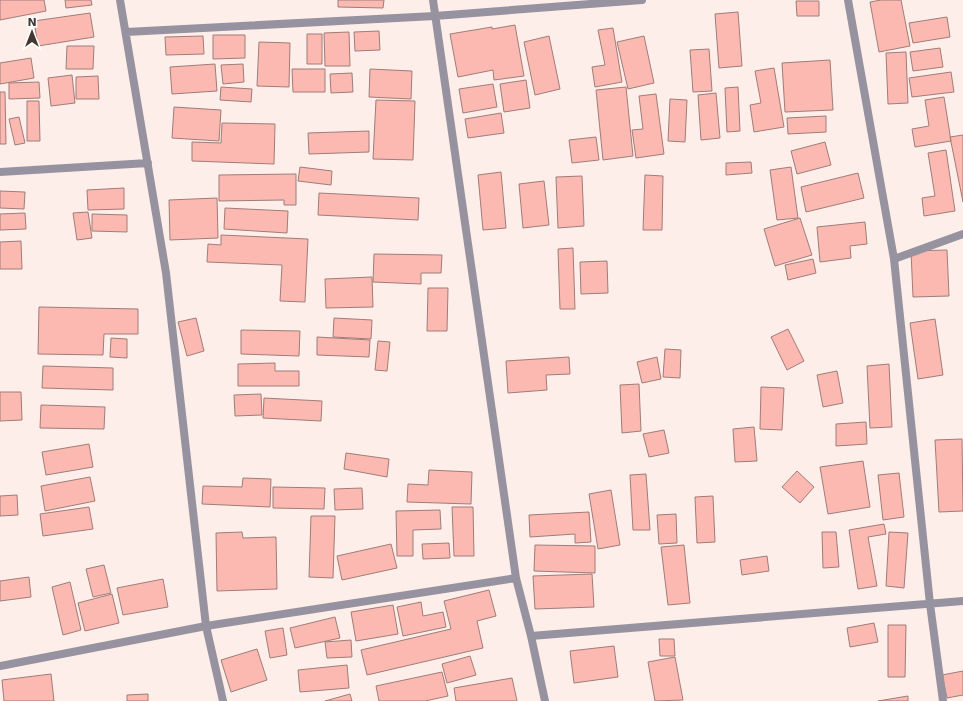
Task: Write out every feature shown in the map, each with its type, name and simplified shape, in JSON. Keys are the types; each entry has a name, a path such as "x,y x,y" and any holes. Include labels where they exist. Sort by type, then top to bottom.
{"street":[{"path":"120,0 166,273 206,626 223,701"},
{"path":"433,0 516,578 531,636 545,701"},
{"path":"126,32 435,16 642,0"},
{"path":"848,0 894,259 930,604 943,701"},
{"path":"0,172 148,163"},
{"path":"894,259 963,234"},
{"path":"0,666 206,626 516,578"},
{"path":"531,636 963,601"}],"building":[{"path":"0,0 44,0 46,11 0,20"},
{"path":"65,0 91,0 92,5 66,8"},
{"path":"338,0 384,0 383,8 338,7"},
{"path":"881,0 901,0 910,46 879,52 870,2"},
{"path":"796,1 819,1 819,16 797,16"},
{"path":"738,12 742,66 719,68 715,14"},
{"path":"90,13 94,37 38,46 34,21"},
{"path":"947,17 950,37 913,43 909,23"},
{"path":"515,25 524,76 494,80 493,70 458,77 450,34"},
{"path":"613,28 622,82 595,87 592,67 605,65 598,30"},
{"path":"379,31 380,50 355,51 354,32"},
{"path":"349,32 350,66 325,66 324,33"},
{"path":"307,34 322,34 322,64 307,64"},
{"path":"213,35 245,35 245,58 213,59"},
{"path":"203,36 204,54 166,55 165,37"},
{"path":"549,36 560,89 535,95 524,42"},
{"path":"644,36 654,83 628,89 617,42"},
{"path":"259,42 290,43 289,87 257,86"},
{"path":"67,46 94,46 93,69 66,69"},
{"path":"940,48 943,67 913,71 910,52"},
{"path":"709,49 712,91 693,92 690,50"},
{"path":"906,52 908,103 888,104 886,53"},
{"path":"31,58 34,78 0,84 0,63"},
{"path":"830,60 833,110 785,112 782,63"},
{"path":"215,64 217,91 172,94 170,67"},
{"path":"243,64 244,82 223,84 221,65"},
{"path":"774,68 784,127 754,132 750,105 761,103 755,71"},
{"path":"292,69 325,69 325,92 293,92"},
{"path":"370,69 412,71 411,99 369,97"},
{"path":"951,72 954,92 912,97 909,78"},
{"path":"352,73 353,92 331,93 330,74"},
{"path":"72,75 75,103 51,106 48,78"},
{"path":"98,76 99,99 76,99 76,77"},
{"path":"526,80 530,108 504,112 500,84"},
{"path":"39,82 40,98 9,99 9,83"},
{"path":"493,84 497,107 463,113 459,89"},
{"path":"221,87 252,89 251,102 220,100"},
{"path":"626,87 633,156 603,160 596,90"},
{"path":"738,87 740,131 727,132 725,88"},
{"path":"0,92 5,92 6,144 0,144"},
{"path":"716,93 720,138 701,140 698,95"},
{"path":"656,94 664,154 636,158 632,130 643,129 639,96"},
{"path":"944,97 951,141 915,147 912,129 929,126 925,100"},
{"path":"670,99 687,100 685,142 668,141"},
{"path":"376,100 415,101 413,160 373,159"},
{"path":"27,101 39,101 40,141 27,141"},
{"path":"174,107 221,110 219,141 172,138"},
{"path":"501,113 504,133 468,138 465,119"},
{"path":"826,116 826,132 788,134 787,118"},
{"path":"19,117 25,143 15,145 9,119"},
{"path":"222,123 275,124 274,164 192,161 192,142 221,143"},
{"path":"369,131 369,152 309,154 308,133"},
{"path":"963,135 963,202 950,137"},
{"path":"596,137 599,160 572,163 569,140"},
{"path":"825,142 831,165 797,174 791,151"},
{"path":"946,150 955,211 924,216 922,198 935,196 928,153"},
{"path":"751,162 752,173 726,175 726,163"},
{"path":"300,167 332,171 331,185 298,181"},
{"path":"791,167 798,218 777,220 770,170"},
{"path":"501,172 506,228 483,230 478,175"},
{"path":"858,173 864,198 806,212 801,187"},
{"path":"296,174 296,205 284,205 284,200 219,201 219,175"},
{"path":"645,175 663,176 662,230 643,230"},
{"path":"582,176 584,226 558,228 556,177"},
{"path":"544,181 549,225 523,228 519,184"},
{"path":"124,188 124,209 88,210 87,190"},
{"path":"0,191 25,192 24,209 0,208"},
{"path":"319,193 419,198 418,220 318,215"},
{"path":"217,198 218,238 170,240 169,200"},
{"path":"225,208 288,211 287,233 224,229"},
{"path":"88,212 92,238 77,240 73,213"},
{"path":"25,213 26,229 0,230 0,214"},
{"path":"92,214 127,215 127,232 92,231"},
{"path":"800,218 812,255 775,266 764,229"},
{"path":"865,222 867,244 850,246 851,258 820,262 817,227"},
{"path":"221,235 308,239 305,302 280,301 282,265 207,262 208,244 221,245"},
{"path":"21,241 22,269 0,269 0,242"},
{"path":"573,248 575,309 560,309 558,249"},
{"path":"947,250 949,296 913,297 911,251"},
{"path":"374,254 442,255 441,273 421,273 421,284 373,282"},
{"path":"813,259 816,273 788,280 785,265"},
{"path":"607,261 608,293 581,294 580,262"},
{"path":"372,277 373,307 326,308 325,279"},
{"path":"428,288 448,288 447,331 427,331"},
{"path":"39,307 138,309 138,334 104,334 103,355 38,354"},
{"path":"196,318 204,351 187,356 178,322"},
{"path":"334,318 372,320 371,339 333,337"},
{"path":"935,319 943,375 918,379 910,323"},
{"path":"788,329 804,361 787,370 771,337"},
{"path":"241,330 300,331 299,356 241,354"},
{"path":"317,337 370,340 369,357 317,355"},
{"path":"111,338 127,339 127,358 110,357"},
{"path":"378,341 390,342 387,371 375,370"},
{"path":"665,349 681,350 680,378 663,377"},
{"path":"569,357 570,374 546,375 547,390 508,393 506,361"},
{"path":"657,357 661,379 642,383 637,362"},
{"path":"275,363 275,371 299,371 299,386 238,386 238,364"},
{"path":"889,364 892,427 870,428 867,366"},
{"path":"43,366 113,368 113,390 42,388"},
{"path":"837,371 843,403 823,407 817,375"},
{"path":"639,384 641,431 622,433 620,385"},
{"path":"761,387 784,388 782,430 760,429"},
{"path":"0,392 21,392 22,420 0,421"},
{"path":"261,394 262,415 235,416 234,395"},
{"path":"264,398 322,401 321,421 263,418"},
{"path":"41,405 105,407 104,429 40,428"},
{"path":"866,422 867,444 836,446 836,424"},
{"path":"754,427 757,461 735,462 733,429"},
{"path":"664,430 669,453 649,457 643,434"},
{"path":"962,439 963,511 939,512 935,440"},
{"path":"89,444 93,467 46,475 42,452"},
{"path":"346,453 389,459 387,477 344,469"},
{"path":"863,461 870,507 828,514 820,467"},
{"path":"429,470 472,472 471,504 407,502 408,484 428,485"},
{"path":"797,471 814,487 800,503 782,487"},
{"path":"899,473 904,517 883,520 878,475"},
{"path":"646,474 650,530 633,530 630,475"},
{"path":"90,477 95,501 45,511 41,486"},
{"path":"243,478 271,479 270,507 202,504 203,486 242,487"},
{"path":"273,487 325,488 324,509 273,508"},
{"path":"362,488 363,509 335,510 334,489"},
{"path":"611,490 620,545 598,549 589,494"},
{"path":"17,495 18,515 0,516 0,496"},
{"path":"713,496 715,542 697,543 695,497"},
{"path":"89,507 93,529 43,536 40,514"},
{"path":"452,507 473,507 474,556 454,556"},
{"path":"440,510 441,529 413,530 413,556 397,556 396,511"},
{"path":"589,512 591,542 575,543 575,534 530,537 529,515"},
{"path":"676,514 677,543 659,544 657,515"},
{"path":"311,516 335,516 333,578 309,577"},
{"path":"884,524 886,534 868,537 877,586 858,589 849,530"},
{"path":"242,532 243,538 276,537 277,589 217,591 216,533"},
{"path":"822,532 836,532 839,567 823,568"},
{"path":"889,532 908,533 904,588 886,586"},
{"path":"449,543 450,558 423,559 422,544"},
{"path":"391,544 397,568 342,580 337,556"},
{"path":"535,545 595,546 595,573 534,571"},
{"path":"684,545 690,603 668,605 661,547"},
{"path":"767,556 769,571 742,575 740,560"},
{"path":"104,565 111,593 93,597 86,569"},
{"path":"592,574 594,607 535,609 533,576"},
{"path":"29,577 31,597 0,601 0,581"},
{"path":"163,579 168,607 123,615 117,588"},
{"path":"70,582 81,630 63,635 52,587"},
{"path":"489,590 496,616 477,621 483,648 367,675 361,650 451,629 444,601"},
{"path":"112,594 119,623 85,631 78,603"},
{"path":"421,602 423,616 443,612 446,627 403,636 397,607"},
{"path":"393,605 398,634 356,641 351,612"},
{"path":"335,617 340,638 295,648 290,628"},
{"path":"874,623 878,642 850,647 847,628"},
{"path":"888,625 906,625 905,677 888,677"},
{"path":"283,628 287,655 270,658 265,631"},
{"path":"659,639 674,639 675,656 660,656"},
{"path":"351,640 352,657 327,658 325,642"},
{"path":"614,646 618,677 574,683 570,651"},
{"path":"257,649 267,680 231,692 221,660"},
{"path":"470,656 476,675 447,683 442,664"},
{"path":"675,657 683,700 655,701 648,662"},
{"path":"347,665 349,688 300,692 298,670"},
{"path":"963,671 963,695 947,698 942,675"},
{"path":"442,672 448,696 425,701 379,701 376,686"},
{"path":"51,674 54,701 4,701 2,680"},
{"path":"512,678 517,701 456,701 454,688"},
{"path":"148,694 148,701 127,701 127,695"},
{"path":"350,694 352,701 325,701"},
{"path":"908,696 908,701 878,701"}]}
